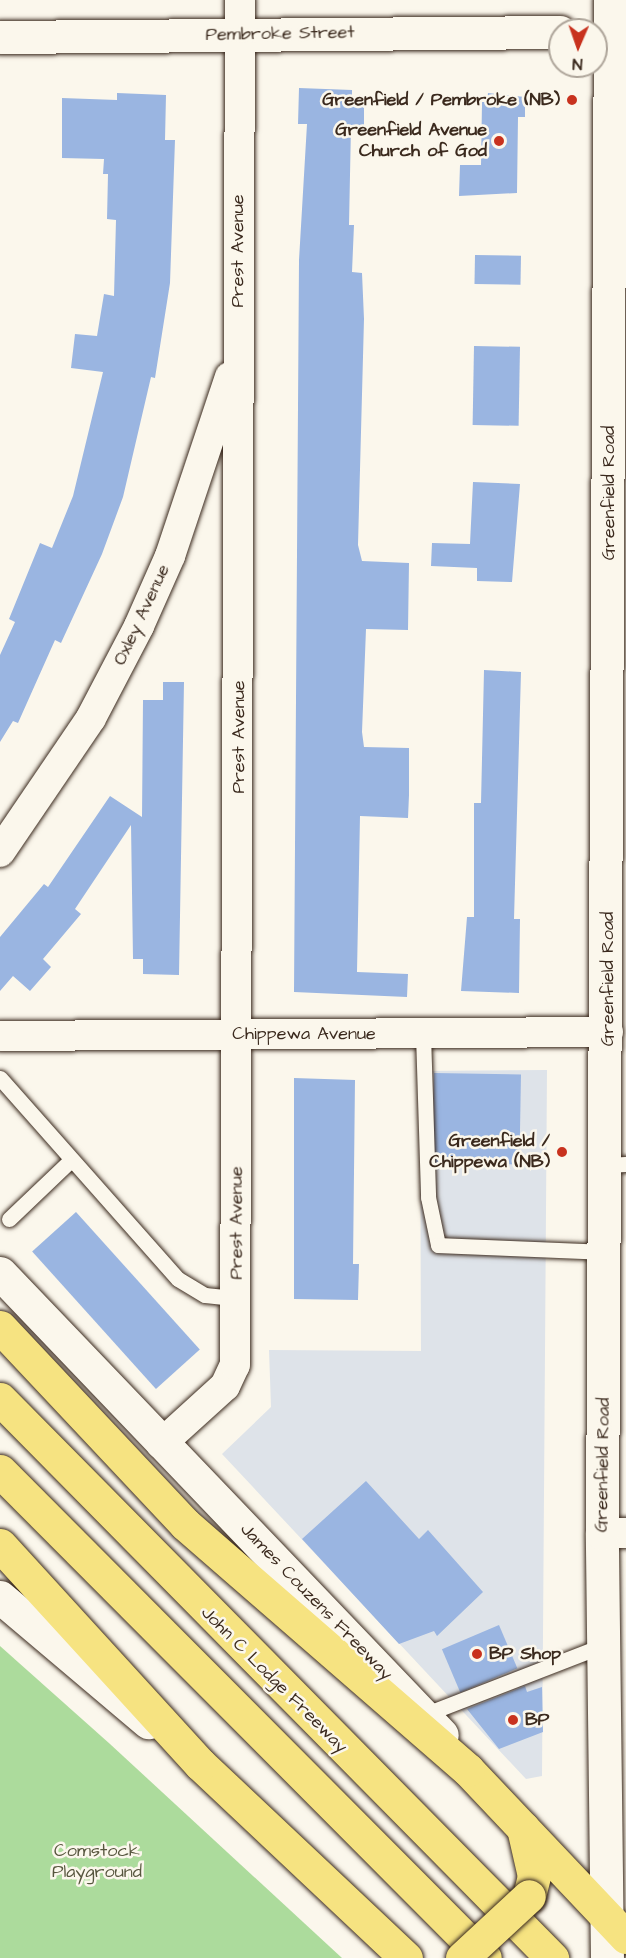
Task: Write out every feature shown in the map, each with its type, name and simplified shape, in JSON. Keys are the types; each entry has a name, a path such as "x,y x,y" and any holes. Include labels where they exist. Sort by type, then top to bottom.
{"main road":[{"name":"Greenfield Road","path":"607,1958 617,1926 616,1861 604,1645 614,1533 606,1252 616,1164 608,1032 617,794 610,0"},
{"name":"Pembroke Street","path":"0,37 548,32"},
{"name":"James Couzens Freeway","path":"0,1273 161,1444 426,1714 468,1770 617,1926"},
{"path":"0,1327 185,1524 468,1770"},
{"name":"John C Lodge Freeway","path":"0,1399 552,1958"},
{"path":"0,1471 485,1958"},
{"path":"0,1545 200,1764"},
{"path":"0,1597 200,1764 406,1957"},
{"path":"462,1958 529,1896 534,1876 523,1828"}],"street":[{"name":"Prest Avenue","path":"161,1444 231,1378 236,1298 240,0"},
{"name":"Oxley Avenue","path":"0,852 92,718 139,626 170,556 238,355"},
{"name":"Chippewa Avenue","path":"0,1036 608,1032"}],"lane":[{"path":"423,1034 428,1197 438,1245 445,1250 606,1252"},
{"path":"0,1077 178,1279 205,1295 236,1298"},
{"path":"9,1219 71,1160"},
{"path":"426,1714 604,1645"}],"shaded area":[{"path":"547,1070 542,1776 526,1779 222,1454 271,1407 269,1350 421,1351 420,1071"}],"green space":[{"name":"Comstock Playground","path":"0,1646 110,1744 342,1958 0,1958"}],"building":[{"path":"299,88 352,90 352,104 364,104 364,126 351,125 349,225 354,225 352,272 362,273 364,319 358,545 362,561 409,563 408,630 366,629 362,732 364,747 409,748 409,795 408,818 360,816 357,972 408,974 407,997 294,992 299,260 307,124 298,124"},
{"path":"117,93 166,95 165,140 175,140 170,283 155,378 151,377 123,497 102,554 61,643 55,640 18,723 13,721 0,742 0,655 15,622 9,619 40,543 52,548 73,496 103,372 71,368 75,334 97,336 104,294 114,296 116,220 107,219 108,174 103,174 104,159 62,158 62,98 117,100"},
{"name":"Greenfield Avenue Church of God","path":"488,93 525,97 525,117 518,117 517,193 459,196 460,165 481,165 482,102 487,102"},
{"path":"475,255 521,256 520,285 474,284"},
{"path":"474,346 520,347 519,426 473,425"},
{"path":"473,482 520,484 512,582 477,581 477,568 431,566 432,543 470,544"},
{"path":"484,670 521,672 514,919 520,919 519,993 461,991 467,917 474,917 474,803 481,803"},
{"path":"163,682 184,682 179,975 143,974 143,959 133,959 131,825 75,909 81,914 43,959 51,967 30,991 13,976 0,991 0,937 44,884 48,887 110,796 142,817 143,700 163,700"},
{"path":"434,1073 521,1075 519,1165 432,1163"},
{"path":"294,1078 355,1080 353,1264 359,1264 358,1300 294,1299"},
{"path":"76,1212 200,1349 156,1389 32,1251"},
{"path":"366,1481 419,1539 428,1530 483,1592 437,1636 434,1631 399,1644 302,1539"},
{"name":"BP Shop","path":"499,1625 517,1668 460,1692 442,1649"},
{"path":"525,1686 527,1692 542,1687 543,1732 499,1749 467,1709"}],"place":[{"name":"Greenfield / Pembroke (NB)","path":"572,100"},
{"name":"Greenfield Avenue Church of God","path":"499,141"},
{"name":"Greenfield / Chippewa (NB)","path":"562,1152"},
{"name":"BP Shop","path":"477,1654"},
{"name":"BP","path":"513,1720"}]}
